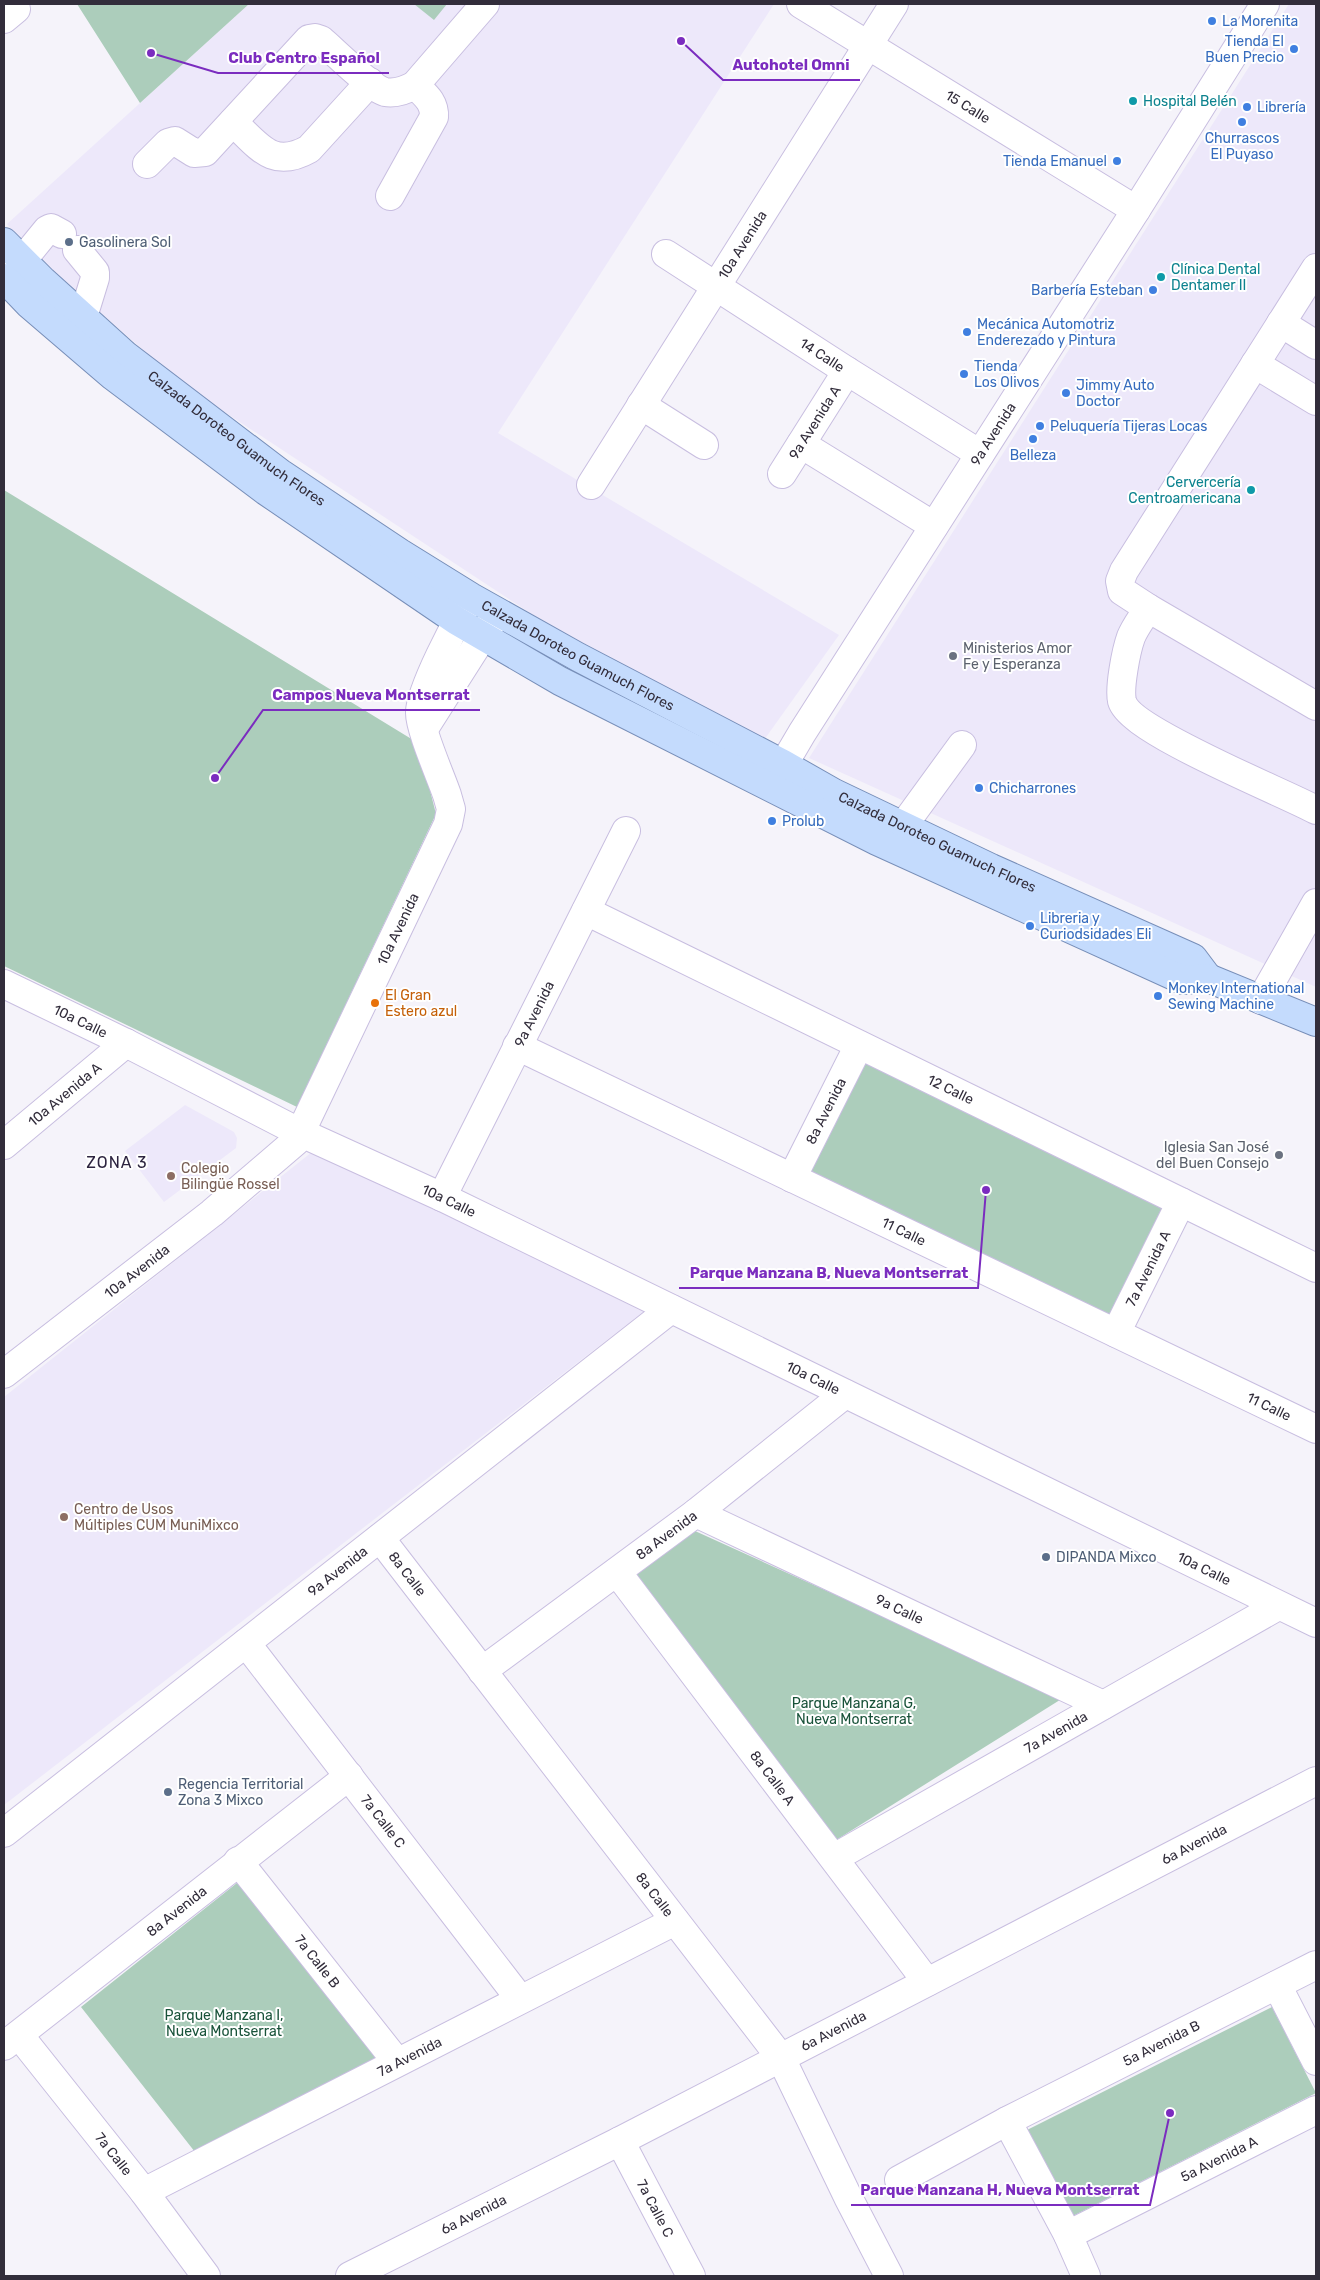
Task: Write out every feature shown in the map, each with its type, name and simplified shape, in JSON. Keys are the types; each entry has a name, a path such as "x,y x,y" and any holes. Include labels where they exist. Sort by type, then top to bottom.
{"main road":[{"name":"Calzada Doroteo Guamuch Flores","path":"9,266 83,317 103,352 266,491 482,636 560,681 877,841 1183,980 1208,978 1316,1022"},
{"name":"Calzada Doroteo Guamuch Flores","path":"9,266 29,304 400,553 471,597 834,793 1000,872 1193,958 1208,978"}],"street":[{"path":"147,164 168,143 175,141 194,153 205,152 309,39 321,40 384,92 404,92 415,85 485,4"},
{"name":"15 Calle","path":"801,4 1136,210"},
{"name":"10a Avenida","path":"591,485 894,4"},
{"name":"9a Avenida","path":"770,788 783,764 1136,210 1264,4"},
{"path":"233,122 270,156 285,159 298,156 309,150 370,82"},
{"path":"390,196 434,117 432,102 415,85"},
{"path":"9,266 47,230 55,229 95,272 95,278 83,317"},
{"name":"14 Calle","path":"666,254 715,287 980,454"},
{"path":"1312,282 1281,323 1124,571 1120,581 1122,591 1148,608 1316,706"},
{"path":"1281,323 1316,344"},
{"path":"1255,364 1316,401"},
{"name":"9a Avenida A","path":"782,474 847,371"},
{"path":"640,405 704,445"},
{"path":"801,444 934,526"},
{"name":"10a Avenida","path":"4,1374 212,1213 266,1166 297,1132 448,824 451,809 419,712 424,693 457,621 471,597"},
{"path":"1148,608 1131,638 1122,684 1122,702 1138,720 1209,760 1295,798 1316,810"},
{"path":"424,730 429,718 498,612"},
{"path":"903,826 962,745"},
{"name":"9a Avenida","path":"442,1197 626,831"},
{"path":"1261,1000 1316,902"},
{"name":"12 Calle","path":"586,911 1316,1268"},
{"name":"10a Calle","path":"4,984 126,1043 297,1132 442,1197 1316,1623"},
{"name":"10a Avenida A","path":"4,1145 126,1043"},
{"name":"8a Avenida","path":"792,1178 859,1045"},
{"name":"11 Calle","path":"517,1046 1316,1429"},
{"name":"7a Avenida A","path":"1116,1333 1180,1202"},
{"name":"9a Avenida","path":"4,1833 671,1309"},
{"name":"8a Avenida","path":"482,1672 696,1513 845,1394"},
{"name":"9a Calle","path":"696,1513 1103,1706"},
{"name":"8a Calle","path":"380,1538 781,2058 848,2197 889,2276"},
{"name":"8a Calle A","path":"617,1572 927,1982"},
{"name":"7a Avenida","path":"834,1858 1278,1606"},
{"name":"7a Calle C","path":"246,1642 520,1999"},
{"name":"8a Avenida","path":"11,2040 349,1776"},
{"name":"6a Avenida","path":"350,2276 620,2141 1316,1781"},
{"name":"7a Calle B","path":"238,1861 397,2062"},
{"name":"7a Avenida","path":"144,2192 675,1920"},
{"name":"5a Avenida B","path":"899,2180 1007,2121 1316,1965"},
{"path":"1277,1985 1316,2061"},
{"name":"7a Calle","path":"11,2040 144,2192 206,2276"},
{"name":"5a Avenida A","path":"1068,2235 1316,2110"},
{"path":"1007,2121 1068,2235 1086,2276"},
{"name":"7a Calle C","path":"620,2141 691,2276"}],"shaded area":[{"path":"249,4 774,4 498,433 839,635 764,740 556,630 182,384 24,246 7,224"},
{"path":"1289,4 1316,4 1316,987 809,758"},
{"name":"Colegio Bilingüe Rossel","path":"185,1105 234,1132 237,1138 236,1148 164,1202 125,1151"},
{"path":"317,1148 643,1312 4,1805 4,1397"}],"green space":[{"path":"77,4 249,4 140,103"},
{"path":"414,4 447,4 434,20"},
{"path":"4,490 418,743 436,814 297,1107 4,966"},
{"path":"860,1052 1171,1205 1112,1325 800,1175"},
{"name":"Parque Manzana G, Nueva Montserrat","path":"695,1531 1063,1698 833,1842 624,1577"},
{"name":"Parque Manzana I, Nueva Montserrat","path":"242,1879 383,2058 195,2152 81,2007"},
{"path":"1272,2007 1316,2093 1067,2219 1023,2132"}],"place":[{"name":"La Morenita","path":"1212,21"},
{"name":"Autohotel Omni","path":"681,41"},
{"name":"Tienda El Buen Precio","path":"1294,49"},
{"name":"Club Centro Español","path":"151,53"},
{"name":"Hospital Belén","path":"1133,101"},
{"name":"Librería","path":"1247,107"},
{"name":"Churrascos El Puyaso","path":"1242,122"},
{"name":"Tienda Emanuel","path":"1117,161"},
{"name":"Gasolinera Sol","path":"69,242"},
{"name":"Clínica Dental Dentamer II","path":"1161,277"},
{"name":"Barbería Esteban","path":"1153,290"},
{"name":"Mecánica Automotriz Enderezado y Pintura","path":"967,332"},
{"name":"Tienda Los Olivos","path":"964,374"},
{"name":"Jimmy Auto Doctor","path":"1066,393"},
{"name":"Peluquería Tijeras Locas","path":"1040,426"},
{"name":"Belleza","path":"1033,439"},
{"name":"Cervercería Centroamericana","path":"1251,490"},
{"name":"Ministerios Amor Fe y Esperanza","path":"953,656"},
{"name":"Campos Nueva Montserrat","path":"215,778"},
{"name":"Chicharrones","path":"979,788"},
{"name":"Prolub","path":"772,821"},
{"name":"Libreria y Curiodsidades Eli","path":"1030,926"},
{"name":"Monkey International Sewing Machine","path":"1158,996"},
{"name":"El Gran Estero azul","path":"375,1003"},
{"name":"Iglesia San José del Buen Consejo","path":"1279,1155"},
{"name":"Colegio Bilingüe Rossel","path":"171,1176"},
{"name":"Parque Manzana B, Nueva Montserrat","path":"986,1190"},
{"name":"Centro de Usos Múltiples CUM MuniMixco","path":"64,1517"},
{"name":"DIPANDA Mixco","path":"1046,1557"},
{"name":"Regencia Territorial Zona 3 Mixco","path":"168,1792"},
{"name":"Parque Manzana H, Nueva Montserrat","path":"1170,2113"}],"district":[{"name":"ZONA 3","path":"117,1162"}]}
